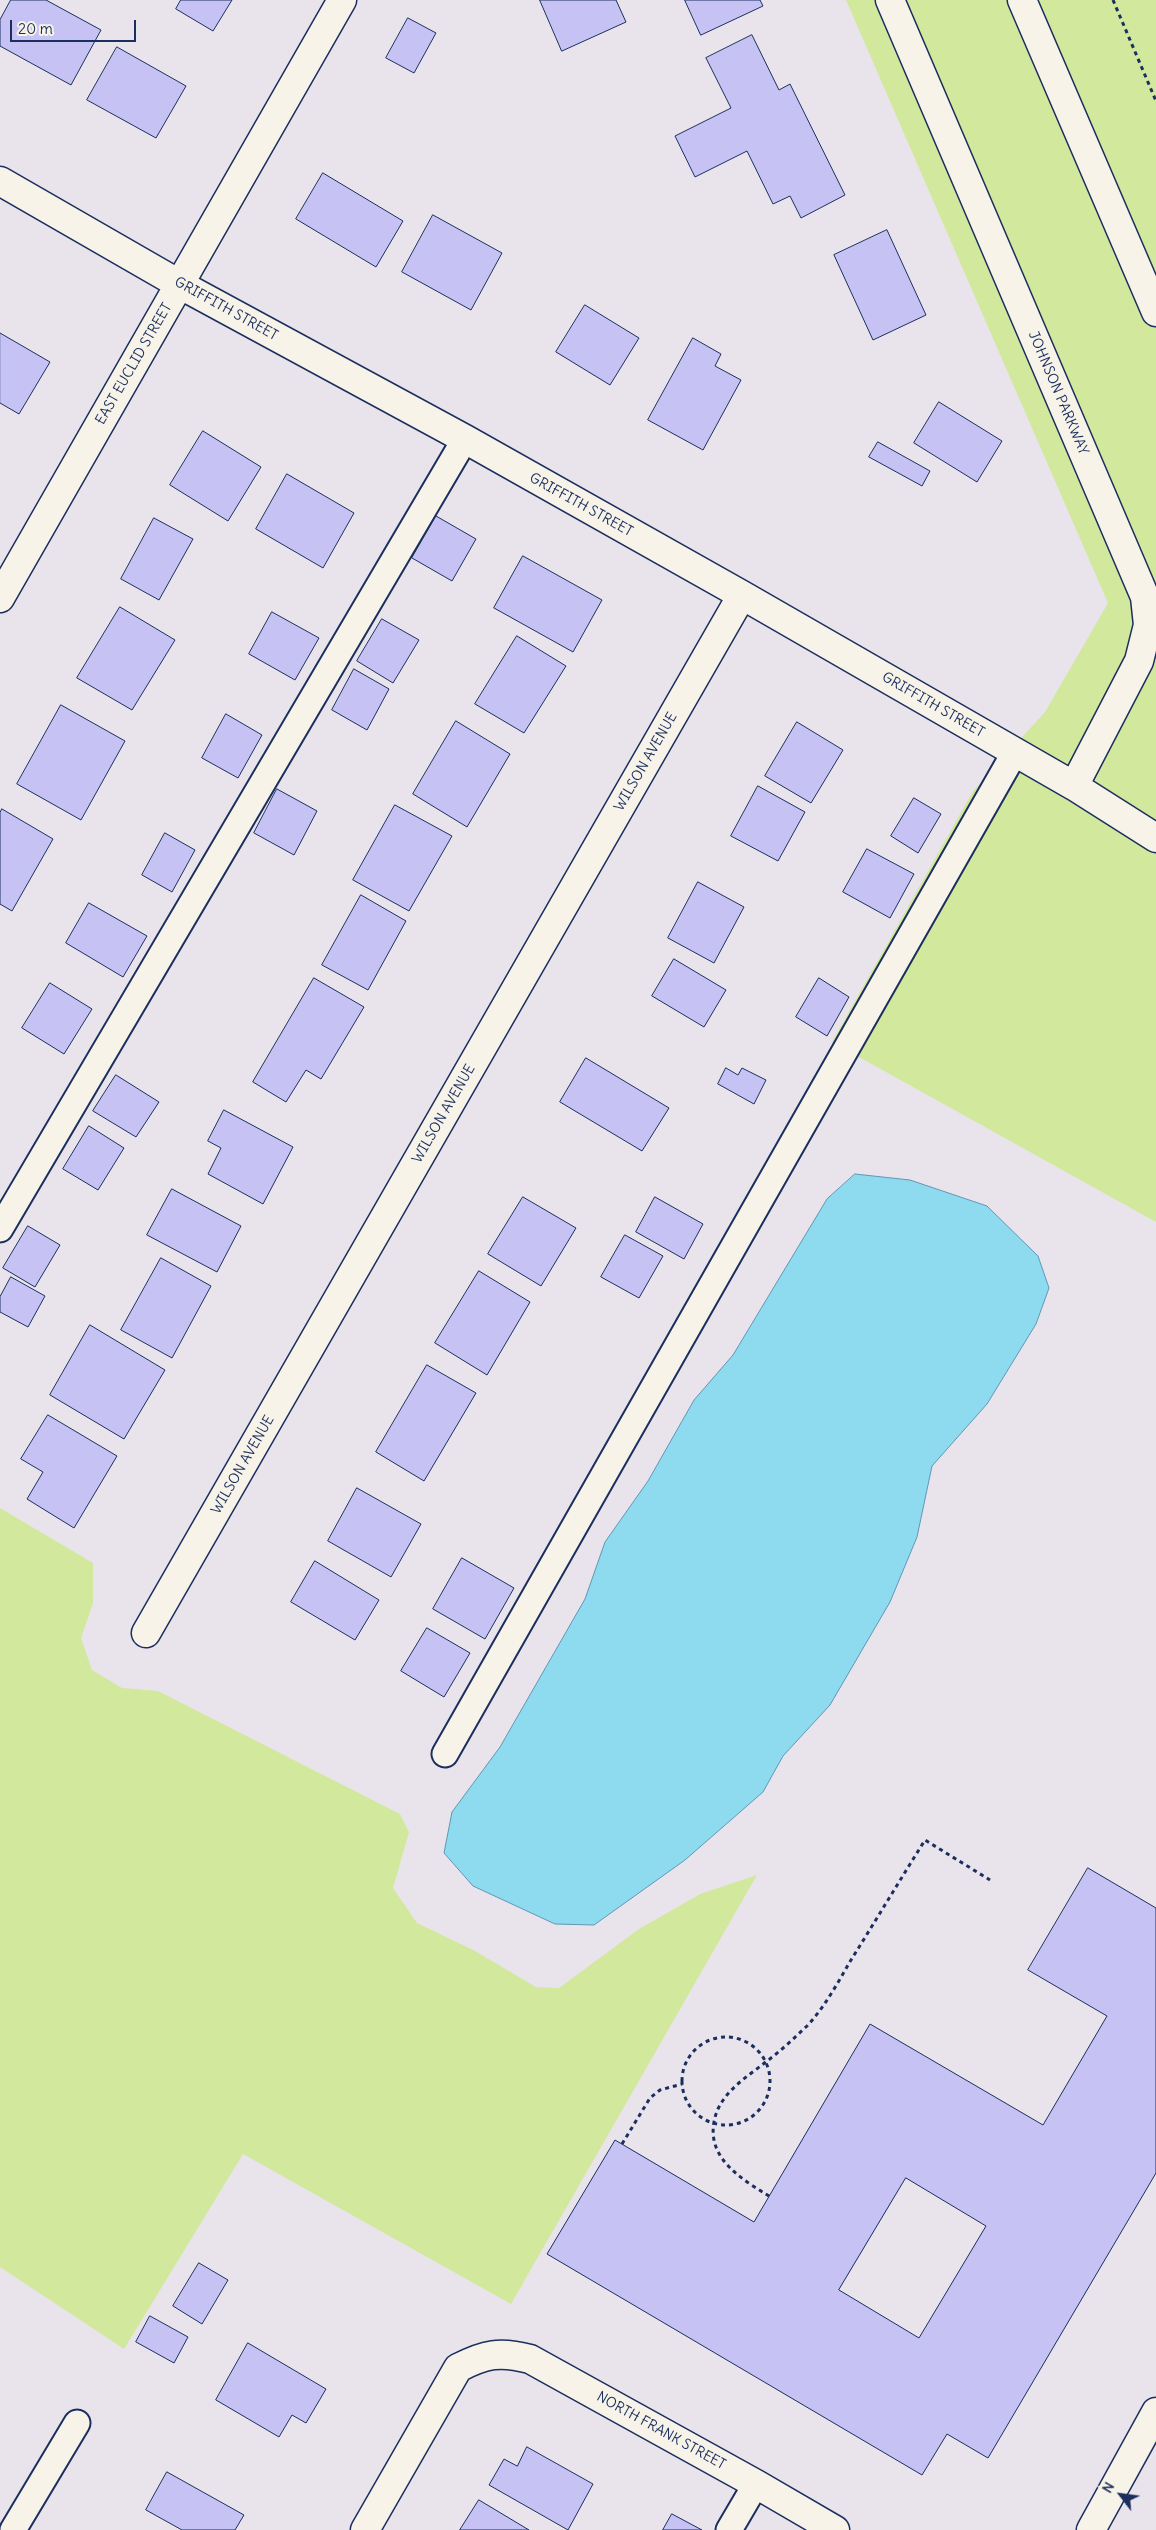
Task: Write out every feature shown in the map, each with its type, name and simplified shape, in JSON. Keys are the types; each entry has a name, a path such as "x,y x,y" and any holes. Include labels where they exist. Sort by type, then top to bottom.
{"street":[{"name":"EAST EUCLID STREET","path":"0,598 342,0"},
{"name":"JOHNSON PARKWAY","path":"890,0 1145,597 1148,626 1138,661 1074,786"},
{"path":"1022,0 1156,312"},
{"name":"GRIFFITH STREET","path":"0,181 180,284 465,439 742,594 1074,786 1156,838"},
{"name":"WILSON AVENUE","path":"146,1633 742,594"},
{"name":"NORTH FRANK STREET","path":"364,2530 458,2368 480,2356 506,2353 530,2359 835,2530"},
{"path":"1091,2530 1156,2412"}],"lane":[{"path":"0,1229 465,439"},
{"path":"445,1754 1015,752"},
{"path":"13,2530 77,2423"},
{"path":"730,2530 756,2484"}],"path":[{"path":"1113,0 1156,101"},
{"path":"769,2196 740,2178 724,2162 714,2142 714,2122 720,2103 734,2086 766,2062 808,2024 829,1996 924,1840 990,1880"},
{"path":"723,2037 737,2038 750,2043 760,2052 766,2062 770,2079 768,2094 761,2108 750,2118 736,2124 721,2125 694,2111 686,2099 682,2084 683,2070 688,2058 698,2047 709,2040 723,2037"},
{"path":"622,2144 650,2098 660,2090 682,2084"}],"green space":[{"path":"846,0 1156,0 1156,1222 832,1042 973,791 1045,712 1108,603"},
{"path":"0,1508 93,1563 93,1603 81,1638 92,1670 122,1688 158,1691 400,1814 409,1832 393,1888 417,1923 475,1951 536,1987 559,1988 639,1929 700,1894 757,1875 511,2304 243,2154 124,2349 0,2267"}],"water":[{"path":"855,1174 910,1180 987,1206 1038,1256 1049,1288 1036,1324 987,1404 932,1466 917,1537 890,1602 830,1705 783,1756 763,1792 685,1860 594,1925 555,1924 473,1886 444,1853 452,1812 500,1747 585,1599 605,1542 648,1481 694,1400 733,1355 827,1199"}],"building":[{"path":"11,0 46,0 101,30 71,85 0,46 0,20"},
{"path":"181,0 232,0 213,31 176,9"},
{"path":"540,0 616,0 626,22 562,51"},
{"path":"685,0 760,0 763,6 701,35"},
{"path":"408,18 436,33 414,73 386,58"},
{"path":"752,35 779,90 790,84 845,195 801,218 790,196 773,204 747,151 695,177 675,136 731,108 706,58"},
{"path":"117,47 186,86 156,138 87,100"},
{"path":"323,173 403,221 376,267 296,219"},
{"path":"433,215 502,253 471,310 402,272"},
{"path":"887,230 926,315 873,340 834,255"},
{"path":"585,305 639,338 610,385 556,352"},
{"path":"0,333 50,362 19,414 0,403"},
{"path":"693,338 721,354 715,366 741,380 703,450 648,420"},
{"path":"939,402 1002,441 977,482 914,443"},
{"path":"203,431 261,467 228,521 170,485"},
{"path":"878,442 930,471 922,486 869,457"},
{"path":"287,474 354,513 323,568 256,529"},
{"path":"436,516 476,539 452,581 412,558"},
{"path":"154,518 193,539 159,600 121,579"},
{"path":"523,556 602,600 573,652 494,608"},
{"path":"120,607 175,640 132,710 77,678"},
{"path":"272,612 319,638 295,680 249,654"},
{"path":"382,619 419,640 393,683 357,661"},
{"path":"517,636 566,666 524,733 475,704"},
{"path":"354,669 389,689 367,730 332,710"},
{"path":"61,705 125,741 81,820 17,784"},
{"path":"226,714 262,735 238,778 202,758"},
{"path":"456,721 510,754 467,827 413,794"},
{"path":"797,722 843,750 811,803 765,776"},
{"path":"758,786 805,812 778,861 731,836"},
{"path":"277,789 317,811 294,855 254,833"},
{"path":"914,798 941,814 918,853 891,836"},
{"path":"395,805 452,836 409,911 353,880"},
{"path":"2,809 53,839 12,911 0,904 0,813"},
{"path":"165,833 195,850 172,892 142,875"},
{"path":"867,849 914,874 890,918 843,892"},
{"path":"698,882 744,907 714,963 668,938"},
{"path":"361,895 406,921 368,990 322,965"},
{"path":"89,903 147,936 123,977 66,943"},
{"path":"674,959 726,990 704,1027 652,996"},
{"path":"314,978 364,1007 321,1079 306,1070 286,1102 253,1082"},
{"path":"819,978 849,997 827,1036 796,1017"},
{"path":"50,983 92,1009 64,1054 22,1028"},
{"path":"586,1058 669,1108 642,1151 560,1102"},
{"path":"726,1068 738,1075 742,1068 766,1080 754,1104 718,1084"},
{"path":"116,1075 159,1102 136,1137 93,1111"},
{"path":"224,1110 293,1147 263,1204 208,1174 221,1148 208,1141"},
{"path":"89,1126 124,1148 98,1190 63,1169"},
{"path":"172,1189 241,1226 217,1272 147,1235"},
{"path":"523,1197 576,1228 541,1286 488,1254"},
{"path":"655,1197 703,1224 684,1259 636,1232"},
{"path":"28,1226 60,1245 35,1287 3,1268"},
{"path":"625,1235 663,1256 639,1298 601,1277"},
{"path":"161,1258 211,1286 172,1358 121,1330"},
{"path":"479,1271 530,1302 487,1375 435,1343"},
{"path":"11,1277 45,1296 28,1327 0,1312 0,1297"},
{"path":"90,1325 165,1370 124,1439 50,1395"},
{"path":"427,1365 476,1393 424,1481 376,1452"},
{"path":"48,1415 117,1456 74,1528 27,1499 43,1472 21,1459"},
{"path":"357,1488 421,1524 391,1577 328,1541"},
{"path":"462,1558 514,1588 485,1639 433,1609"},
{"path":"315,1561 379,1600 355,1640 291,1602"},
{"path":"427,1628 470,1653 444,1697 401,1671"},
{"path":"1088,1868 1156,1908 1156,2173 988,2458 947,2434 922,2475 547,2254 615,2140 754,2222 870,2024 1043,2125 1107,2016 1028,1970","holes":["906,2178 986,2226 919,2338 839,2290"]},
{"path":"199,2263 228,2280 202,2324 173,2306"},
{"path":"150,2316 188,2337 174,2363 136,2342"},
{"path":"248,2343 326,2389 306,2423 292,2415 279,2437 216,2400"},
{"path":"527,2447 593,2484 568,2530 489,2485 504,2459 517,2466"},
{"path":"167,2472 244,2515 235,2530 182,2530 146,2510"},
{"path":"479,2500 529,2530 460,2530"},
{"path":"672,2514 702,2530 663,2530"}]}
